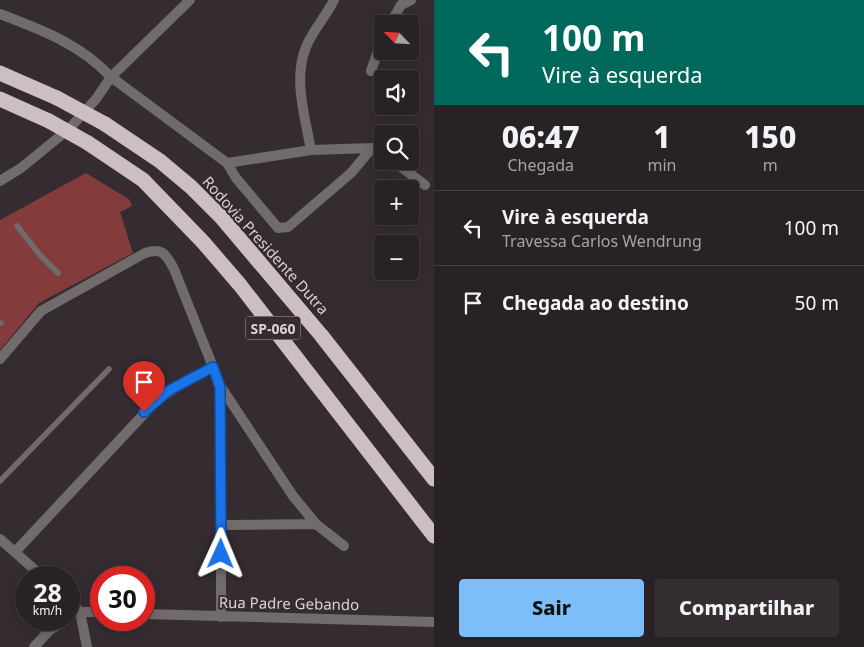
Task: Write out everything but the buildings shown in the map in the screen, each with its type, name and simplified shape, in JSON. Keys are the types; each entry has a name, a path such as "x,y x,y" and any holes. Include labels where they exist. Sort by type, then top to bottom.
{"highway":[{"name":"Rodovia Presidente Dutra","path":"0,72 57,98 105,124 160,161 191,187 221,217 321,335 434,478"},
{"name":"SP-060","path":"0,100 49,121 88,143 144,180 203,242 240,285 434,536"}],"street":[{"path":"0,181 52,144 96,100 111,77 190,0"},
{"path":"311,150 300,86 300,67 306,47 334,0"},
{"path":"396,15 402,5 411,0"},
{"path":"0,14 66,41 96,61 111,77 226,163 236,178 278,228 288,227 326,195 351,173 372,148"},
{"path":"370,71 374,60"},
{"path":"226,163 311,150 372,148"},
{"path":"405,170 425,185"},
{"path":"0,359 42,311 145,253 155,250 166,255 220,387 292,496 316,524 344,546"},
{"path":"15,552 157,400 181,383 213,367"},
{"path":"220,387 221,617"},
{"path":"222,525 316,524"},
{"path":"0,539 31,566"},
{"path":"87,647 80,612 90,612"},
{"name":"Rua Padre Gebando","path":"155,614 434,622"},
{"path":"34,647 49,631"}],"lane":[{"path":"17,226 40,255 58,273"},
{"path":"0,481 109,369"}],"shaded area":[{"path":"86,173 130,200 132,206 120,212 133,253 39,303 0,350 0,220"}],"route":[{"path":"144,412 168,391 213,367 220,387 219,419 222,447 221,554"}]}
